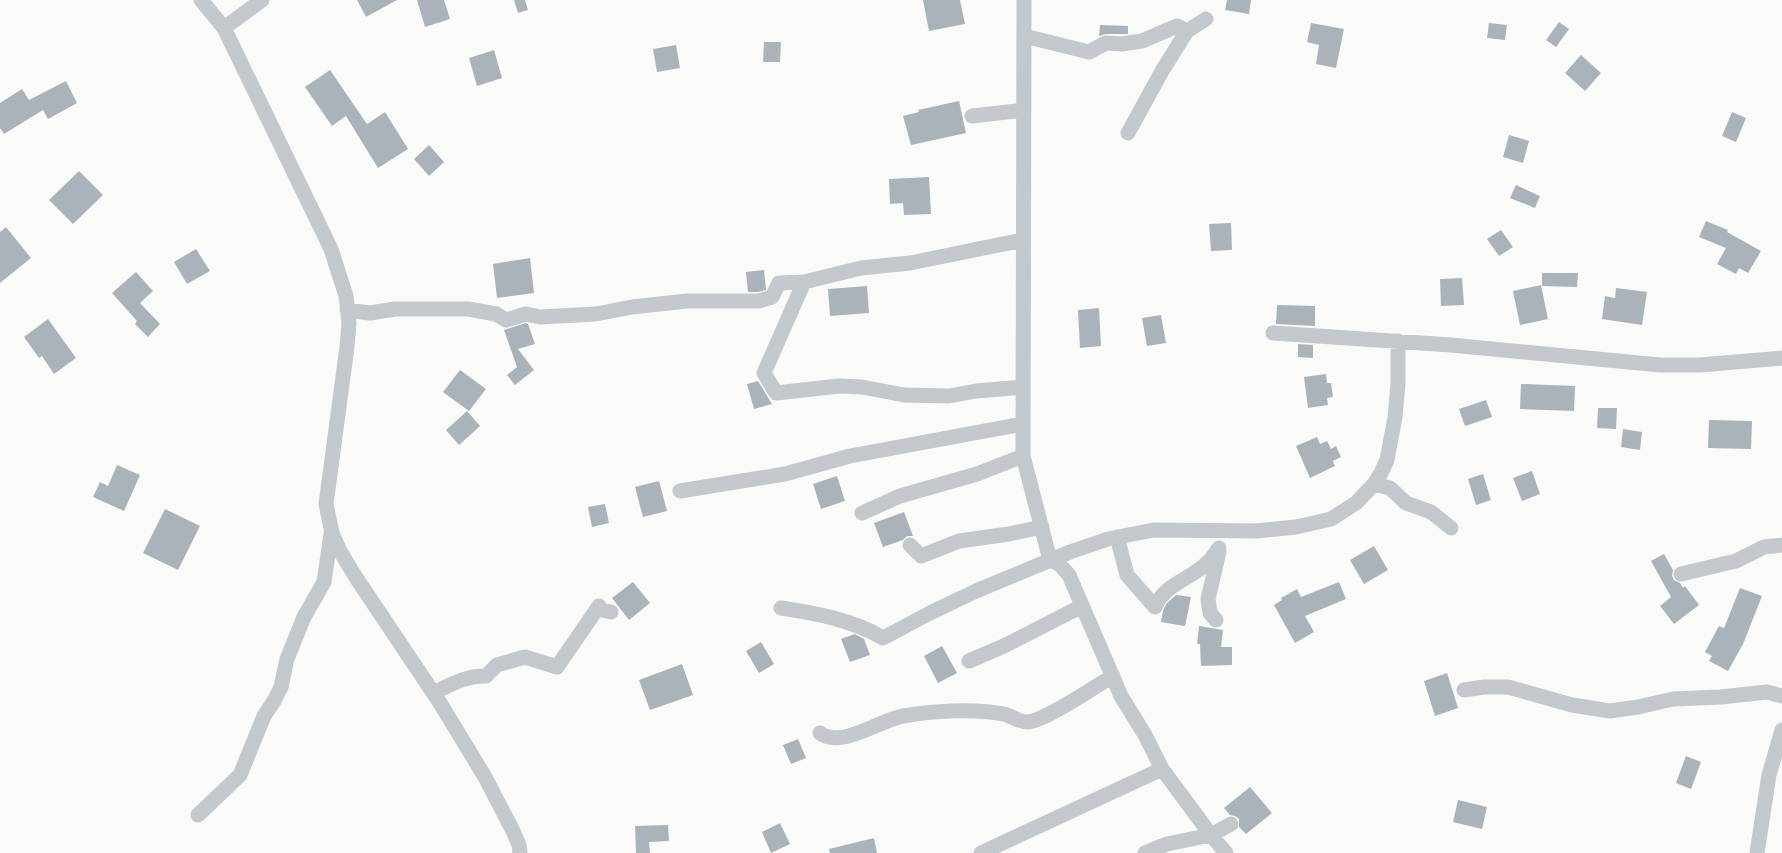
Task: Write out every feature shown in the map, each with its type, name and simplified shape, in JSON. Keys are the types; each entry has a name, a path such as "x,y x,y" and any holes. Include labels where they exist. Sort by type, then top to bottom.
{"street":[{"path":"201,0 224,28 331,249 346,296 348,310 348,347 326,504 332,533 340,551 355,576 433,693 486,777 513,831 519,845 520,853"},
{"path":"224,28 262,0"},
{"path":"1024,0 1023,456 1050,560"},
{"path":"1128,133 1162,71 1187,31 1206,19"},
{"path":"1024,36 1088,52 1106,43 1122,44 1142,41 1177,26 1187,31"},
{"path":"972,116 1024,110"},
{"path":"348,310 370,313 395,309 468,309 496,314 506,320 526,314 540,317 596,314 632,307 687,302 759,301 772,297 779,283 804,282 862,268 910,263 1023,240"},
{"path":"804,282 764,373 776,393 839,386 862,387 904,395 949,396 976,391 1022,387"},
{"path":"1273,333 1398,341 1660,365 1700,365 1782,358"},
{"path":"781,608 812,612 868,630 883,638 976,591 1070,552 1117,537 1154,530 1213,532 1256,531 1296,527 1331,519 1356,503 1374,484 1387,460 1395,417 1398,384 1398,341"},
{"path":"680,491 785,474 850,456 1023,424"},
{"path":"862,513 900,496 977,474 1023,456"},
{"path":"1374,484 1390,488 1406,503 1431,512 1451,528"},
{"path":"910,546 921,556 959,541 1009,534 1042,527"},
{"path":"1213,532 1219,548 1208,599 1210,613 1216,620"},
{"path":"198,815 240,775 264,716 281,687 287,659 304,617 324,582 332,533"},
{"path":"1117,537 1127,575 1155,607 1158,599 1168,590 1207,564 1219,548"},
{"path":"1681,574 1736,561 1764,547 1782,545"},
{"path":"1050,560 1059,564 1069,575 1121,696 1145,735 1162,769 1226,853"},
{"path":"433,693 459,681 478,676 486,676 498,665 525,657 556,667 599,606 602,610 611,612"},
{"path":"969,661 1023,637 1082,606"},
{"path":"820,733 826,738 839,738 869,729 901,716 974,711 1003,714 1027,723 1042,719 1113,676"},
{"path":"1464,690 1484,687 1508,687 1572,705 1610,711 1638,707 1673,699 1721,697 1767,692 1782,696"},
{"path":"1757,853 1769,774 1782,730"},
{"path":"981,853 1162,769"},
{"path":"1145,853 1167,844 1211,835 1231,824"}],"building":[{"path":"357,0 397,0 366,17"},
{"path":"417,0 444,0 450,19 425,27"},
{"path":"514,0 525,0 528,10 518,13"},
{"path":"923,0 960,0 965,24 929,31"},
{"path":"1227,0 1251,0 1249,14 1225,10"},
{"path":"1559,22 1569,29 1556,47 1546,40"},
{"path":"1311,23 1344,29 1336,68 1316,64 1319,45 1307,42"},
{"path":"1489,23 1507,25 1505,40 1487,38"},
{"path":"1100,25 1128,26 1128,34 1106,34 1099,36"},
{"path":"764,42 781,42 780,62 763,62"},
{"path":"676,45 680,68 657,72 653,49"},
{"path":"494,50 502,78 477,86 469,58"},
{"path":"1581,55 1601,73 1585,91 1565,73"},
{"path":"330,70 367,124 385,112 408,149 378,168 346,116 332,126 305,87"},
{"path":"66,81 77,103 48,119 43,110 4,134 0,128 0,103 22,89 29,100"},
{"path":"959,101 966,133 911,145 903,116 919,112 918,110"},
{"path":"1732,112 1746,118 1736,142 1722,136"},
{"path":"1509,135 1529,141 1523,163 1503,157"},
{"path":"429,145 444,162 429,176 414,159"},
{"path":"79,171 103,195 73,224 49,200"},
{"path":"929,177 931,214 904,215 903,203 890,204 889,179"},
{"path":"1516,185 1540,196 1535,208 1510,198"},
{"path":"1706,221 1728,230 1727,232 1761,251 1748,273 1739,268 1736,274 1717,264 1726,248 1699,237"},
{"path":"1231,223 1232,250 1211,251 1209,224"},
{"path":"6,227 31,258 0,283 0,232"},
{"path":"1501,230 1513,247 1499,256 1487,239"},
{"path":"196,249 210,271 187,284 174,262"},
{"path":"530,258 534,293 497,298 493,264"},
{"path":"764,270 766,290 748,292 746,272"},
{"path":"136,272 153,291 140,303 160,324 148,337 135,324 137,321 112,293"},
{"path":"1542,273 1578,273 1577,287 1542,286"},
{"path":"1462,278 1464,305 1441,306 1440,279"},
{"path":"1541,285 1548,319 1520,325 1513,291"},
{"path":"867,286 869,313 830,316 828,289"},
{"path":"1616,288 1647,292 1642,325 1602,319 1605,296 1615,298"},
{"path":"1277,305 1315,306 1315,326 1276,324"},
{"path":"1099,308 1101,346 1080,348 1078,310"},
{"path":"1161,315 1166,343 1147,346 1142,318"},
{"path":"48,319 76,358 54,374 42,356 39,358 24,337"},
{"path":"526,323 528,324 535,344 518,349 534,370 515,385 507,375 517,367 504,330"},
{"path":"1298,344 1313,345 1313,358 1298,357"},
{"path":"460,370 486,389 469,411 443,392"},
{"path":"1326,374 1327,383 1331,383 1333,397 1327,398 1328,405 1308,408 1304,377"},
{"path":"758,381 772,404 754,409 747,384"},
{"path":"1521,384 1575,386 1574,411 1520,409"},
{"path":"1486,400 1492,417 1465,426 1459,409"},
{"path":"1598,408 1617,408 1616,429 1597,428"},
{"path":"467,411 480,426 459,445 446,430"},
{"path":"1709,420 1752,421 1751,449 1708,448"},
{"path":"1623,429 1642,432 1640,450 1621,447"},
{"path":"1317,437 1320,444 1327,441 1331,449 1336,446 1341,457 1333,461 1335,466 1310,478 1296,446"},
{"path":"117,465 140,475 124,511 93,497 100,482 108,486"},
{"path":"1532,471 1540,494 1522,501 1513,478"},
{"path":"1483,474 1491,500 1476,505 1468,479"},
{"path":"837,476 845,501 821,509 813,484"},
{"path":"659,481 667,511 643,517 635,487"},
{"path":"605,504 609,523 592,527 588,507"},
{"path":"165,509 200,526 178,570 143,553"},
{"path":"904,512 913,536 907,536 903,540 883,547 874,523"},
{"path":"1374,546 1388,570 1364,584 1350,560"},
{"path":"1664,554 1673,570 1672,576 1674,580 1680,583 1683,588 1685,586 1699,605 1674,624 1660,606 1671,597 1651,561"},
{"path":"633,582 650,603 629,620 612,598"},
{"path":"1339,582 1346,599 1305,616 1314,632 1295,643 1274,605 1282,600 1281,598 1297,589 1301,597"},
{"path":"1740,588 1762,596 1743,644 1728,671 1709,661 1712,656 1705,652 1719,626 1724,628"},
{"path":"1176,595 1191,597 1185,626 1161,622 1166,604"},
{"path":"1199,626 1223,630 1221,647 1232,647 1232,665 1201,666 1200,644 1197,644"},
{"path":"855,634 864,639 870,655 850,662 841,639"},
{"path":"761,642 774,664 759,673 746,651"},
{"path":"942,646 957,673 938,683 924,656"},
{"path":"682,664 693,695 650,710 639,680"},
{"path":"1447,673 1458,708 1435,716 1424,681"},
{"path":"798,739 806,758 791,764 783,745"},
{"path":"1686,756 1701,762 1691,789 1676,783"},
{"path":"1250,787 1272,813 1246,834 1239,827 1239,819 1230,815 1224,808"},
{"path":"1458,800 1487,807 1482,829 1453,822"},
{"path":"780,823 790,844 771,853 762,832"},
{"path":"668,825 669,841 649,842 650,853 636,853 635,826"},
{"path":"874,838 877,853 830,853 829,849"}]}
